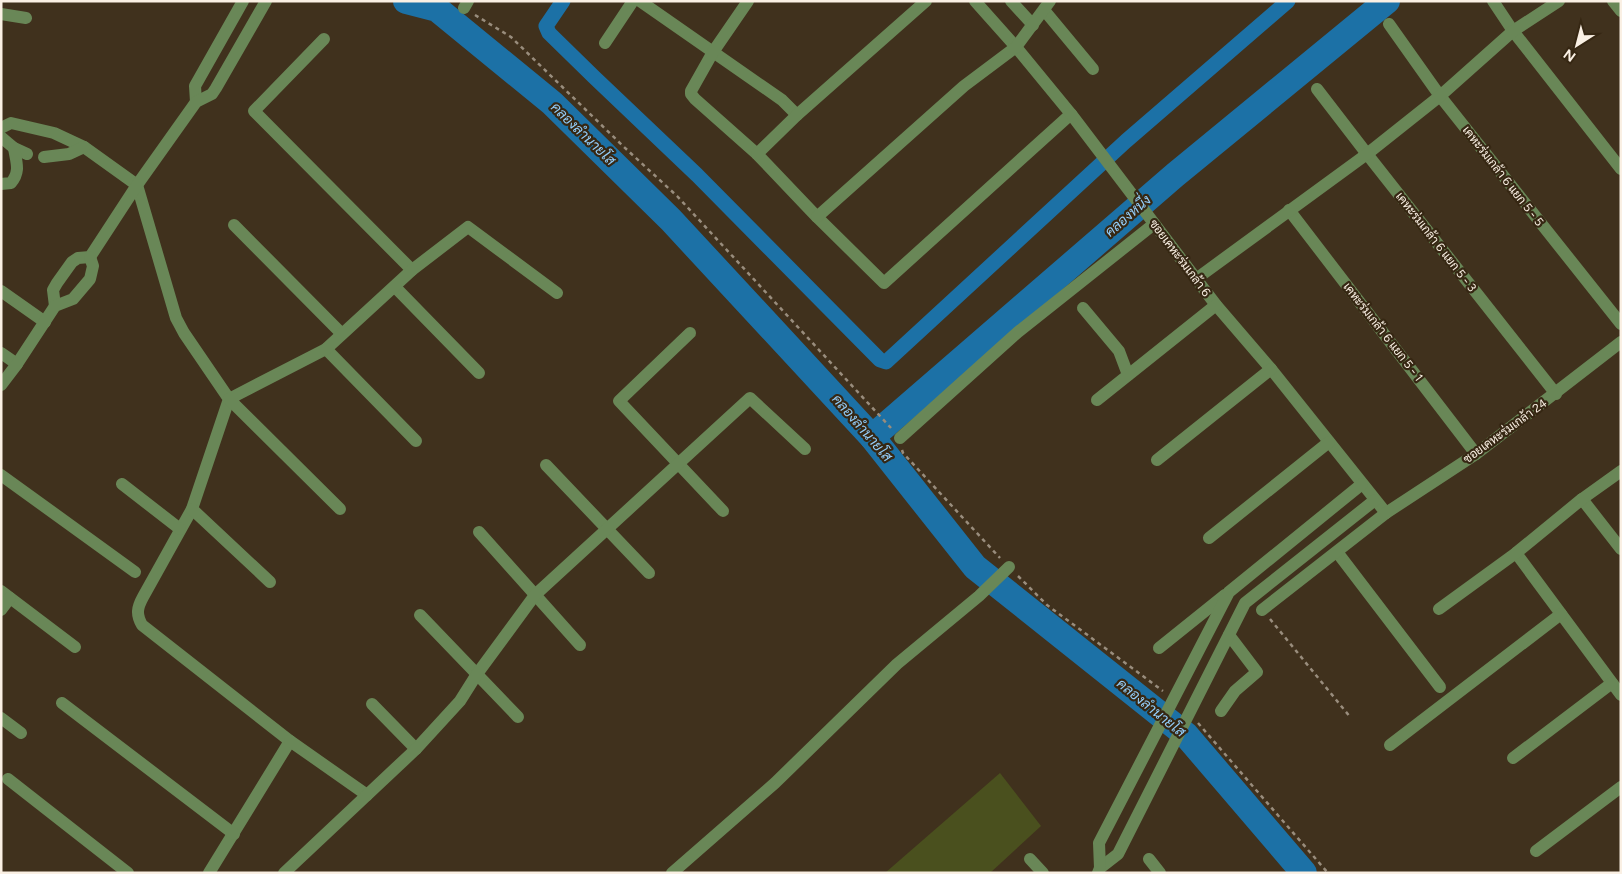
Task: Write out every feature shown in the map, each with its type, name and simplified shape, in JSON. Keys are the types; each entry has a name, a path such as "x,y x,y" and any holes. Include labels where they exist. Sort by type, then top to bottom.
{"street":[{"path":"196,102 195,86 243,1"},
{"path":"90,257 137,185 196,102 212,94 266,1"},
{"path":"605,43 634,1"},
{"path":"640,1 782,100 797,115"},
{"path":"748,1 712,52 690,91 691,94 756,154 817,218 884,283 1071,114"},
{"path":"756,154 797,115 926,1"},
{"name":"ซอยเคหะร่มเกล้า 6","path":"975,1 1071,114 1216,305 1386,513"},
{"path":"1010,1 1033,25"},
{"path":"1493,1 1512,31 1621,169"},
{"path":"1196,279 1367,154 1440,96 1512,31 1559,1"},
{"path":"1613,1 1621,11"},
{"path":"817,218 964,86 1016,47 1047,5 1092,69"},
{"path":"1,14 26,18"},
{"name":"เคหะร่มเกล้า 6 แยก 5 - 5","path":"1389,24 1440,96 1621,324"},
{"path":"324,39 254,111 412,270"},
{"name":"เคหะร่มเกล้า 6 แยก 5 - 3","path":"1317,89 1556,394"},
{"path":"1,128 11,123 54,133 84,147 137,185 176,318 184,333 229,398 340,509"},
{"path":"1,137 14,148 27,154"},
{"path":"44,157 69,154 84,147"},
{"path":"1,184 12,183 16,177 18,171 14,148"},
{"name":"เคหะร่มเกล้า 6 แยก 5 - 1","path":"1289,210 1476,454"},
{"path":"900,438 1018,332 1151,220"},
{"path":"234,226 342,334"},
{"path":"367,795 290,741 142,625 137,616 138,607 192,509 229,398 326,349 412,270 468,227 557,293"},
{"path":"55,306 73,299 90,279 93,266 90,257"},
{"path":"1,385 55,306 54,290 57,283 72,262 78,258 90,257"},
{"path":"395,287 479,373"},
{"path":"1,291 45,322"},
{"path":"1097,400 1216,305"},
{"path":"1083,308 1119,350 1128,375"},
{"path":"690,333 619,401 723,511"},
{"name":"ซอยเคหะร่มเกล้า 24","path":"1262,610 1386,513 1476,454 1621,342"},
{"path":"326,349 416,441"},
{"path":"1,353 17,364"},
{"path":"1157,460 1270,369"},
{"path":"284,873 416,749 460,701 477,674 535,595 750,398 805,449"},
{"path":"1209,538 1329,442"},
{"path":"546,465 649,573"},
{"path":"1439,609 1516,553 1621,471"},
{"path":"1,475 135,572"},
{"path":"122,484 180,529"},
{"path":"1159,648 1362,484"},
{"path":"1099,871 1118,854 1245,603 1375,500"},
{"path":"1582,500 1621,549"},
{"path":"192,509 270,582"},
{"path":"480,532 580,645"},
{"path":"1336,552 1440,687"},
{"path":"1516,553 1621,695"},
{"path":"672,873 774,783 897,664 979,596 1009,568"},
{"path":"1099,871 1099,843 1229,592"},
{"path":"1,610 6,594 75,647"},
{"path":"1219,612 1236,619"},
{"path":"1390,745 1561,614"},
{"path":"420,615 518,716"},
{"path":"1221,710 1234,691 1258,672 1229,635"},
{"path":"1513,758 1612,683"},
{"path":"62,703 234,834"},
{"path":"372,704 416,749"},
{"path":"1,718 21,733"},
{"path":"209,873 290,741"},
{"path":"8,779 128,873"},
{"path":"1536,851 1621,787"},
{"path":"1030,859 1044,873"},
{"path":"1149,859 1160,873"}],"path":[{"path":"1262,610 1351,718"}],"green space":[{"path":"1000,773 1041,826 990,873 885,873"}],"waterway":[{"name":"คลองลำนายโส","path":"406,1 437,9 552,103 671,220 872,437 975,567 1186,735 1304,873"},
{"path":"563,1 546,26 549,33 697,175 880,360 886,362 1126,141 1288,1"},
{"name":"คลองหนึ่ง","path":"872,437 1175,175 1387,1"}]}
